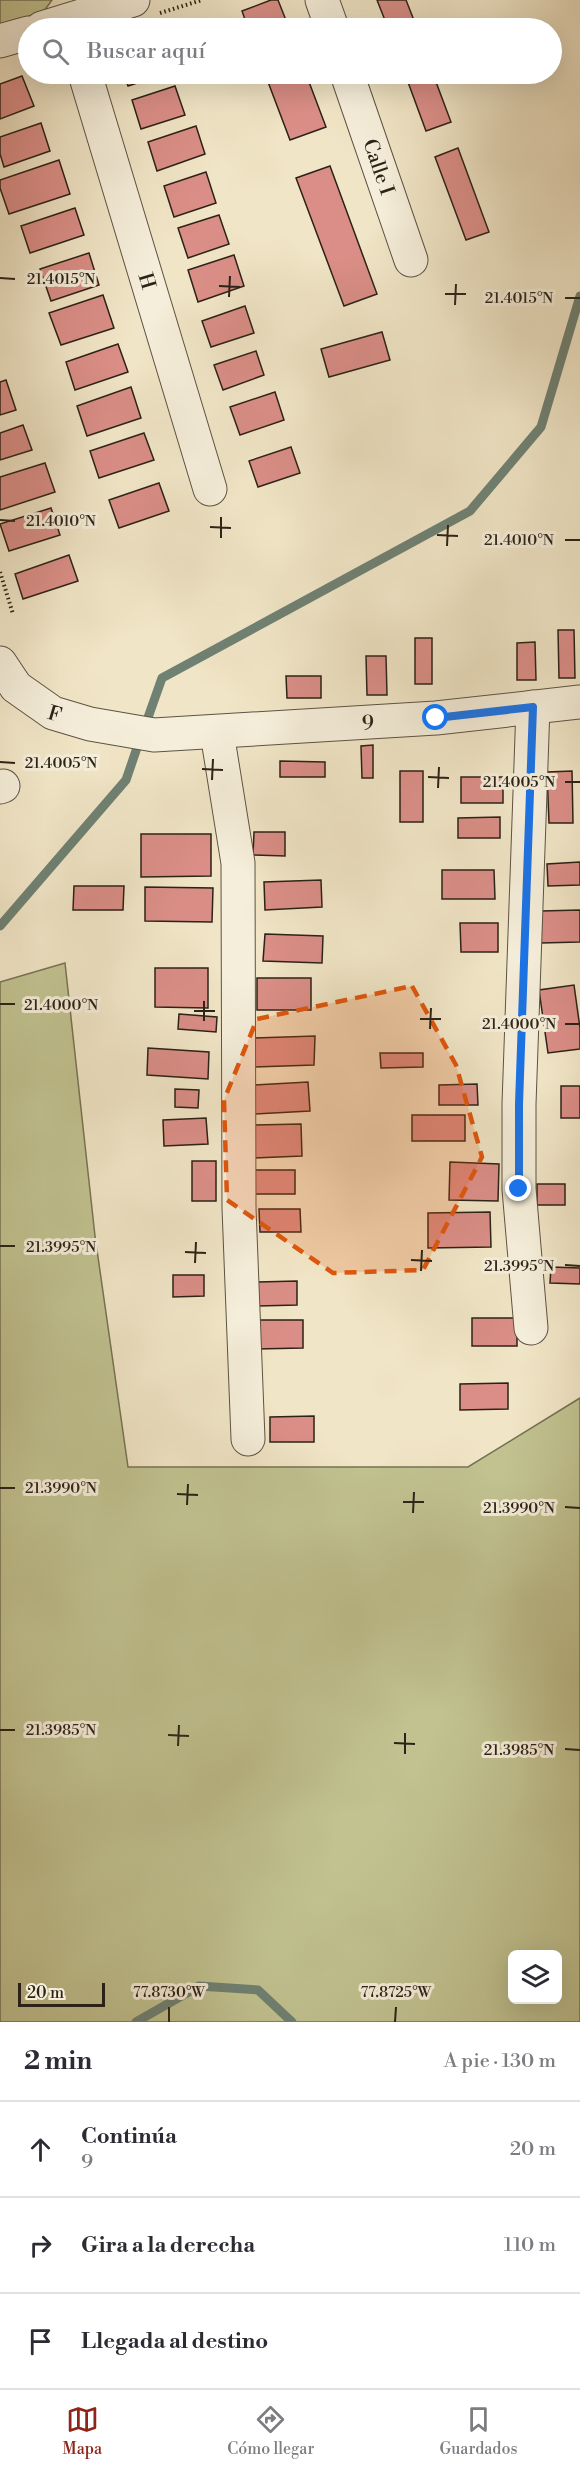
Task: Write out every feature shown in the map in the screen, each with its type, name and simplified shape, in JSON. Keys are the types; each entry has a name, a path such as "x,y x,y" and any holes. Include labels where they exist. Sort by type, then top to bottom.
{"street":[{"path":"65,18 133,0"},
{"path":"322,0 328,18"},
{"path":"0,41 18,36"},
{"name":"H","path":"88,84 210,489"},
{"name":"Calle I","path":"350,84 411,260"},
{"name":"F","path":"0,663 16,687 53,712 90,724 142,734"},
{"name":"9","path":"142,734 217,733 436,718 580,702"},
{"path":"531,1328 519,1189 519,1104 533,707"},
{"path":"217,733 238,863 239,1208 248,1439"}],"path":[{"path":"0,572 13,614"}],"highlighted area":[{"path":"412,986 456,1065 482,1157 423,1270 333,1273 227,1200 224,1100 257,1019"}],"green space":[{"path":"0,0 52,0 44,11 0,26"},
{"path":"65,963 95,1236 128,1467 468,1467 580,1398 580,2022 0,2022 0,982"}],"building":[{"path":"271,0 278,0 285,18 244,18 242,11"},
{"path":"377,0 406,0 413,18 384,18"},
{"path":"18,77 18,84 25,84 34,106 0,119 0,84"},
{"path":"269,84 310,84 326,127 290,140"},
{"path":"409,84 437,84 451,122 426,131"},
{"path":"175,86 185,115 141,129 132,100"},
{"path":"41,123 50,151 4,167 0,154 0,137"},
{"path":"196,126 205,154 157,171 148,142"},
{"path":"458,148 489,232 466,240 435,157"},
{"path":"59,160 70,194 9,214 0,188 0,180"},
{"path":"330,166 377,294 344,306 296,178"},
{"path":"206,172 216,203 174,217 164,186"},
{"path":"75,208 84,235 30,253 21,226"},
{"path":"219,215 229,244 188,258 178,228"},
{"path":"89,253 99,285 51,301 40,269"},
{"path":"234,255 244,286 198,302 188,270"},
{"path":"103,295 114,328 61,345 49,313"},
{"path":"245,306 254,333 211,347 202,321"},
{"path":"382,332 390,360 329,377 321,349"},
{"path":"118,344 128,372 75,390 66,362"},
{"path":"256,351 264,375 223,390 214,365"},
{"path":"6,380 16,410 0,415 0,382"},
{"path":"131,387 141,418 87,436 77,406"},
{"path":"275,392 284,420 240,435 230,407"},
{"path":"23,425 32,450 0,460 0,433"},
{"path":"144,433 154,460 99,478 90,451"},
{"path":"291,447 300,473 258,487 249,461"},
{"path":"45,463 55,492 0,510 0,477"},
{"path":"159,483 169,511 119,528 109,500"},
{"path":"51,508 60,535 9,551 0,524"},
{"path":"69,555 78,581 23,599 15,574"},
{"path":"558,630 574,630 575,678 559,678"},
{"path":"415,638 432,638 432,684 415,684"},
{"path":"535,642 536,680 517,680 517,643"},
{"path":"366,656 386,656 387,695 367,695"},
{"path":"286,676 321,676 321,698 287,698"},
{"path":"373,745 373,778 362,778 361,746"},
{"path":"280,761 325,762 325,777 280,777"},
{"path":"400,771 423,771 423,822 400,822"},
{"path":"572,771 573,823 549,823 547,772"},
{"path":"461,777 503,777 503,803 461,803"},
{"path":"500,817 500,838 458,838 458,818"},
{"path":"254,832 285,832 285,856 253,855"},
{"path":"141,834 211,834 211,876 141,877"},
{"path":"580,862 580,885 548,886 547,864"},
{"path":"442,870 494,870 495,899 442,899"},
{"path":"321,880 322,907 265,910 264,882"},
{"path":"74,886 124,886 123,910 73,910"},
{"path":"145,887 213,888 212,922 145,921"},
{"path":"580,910 580,942 541,943 541,911"},
{"path":"460,923 498,923 498,952 461,952"},
{"path":"265,934 323,936 322,963 263,961"},
{"path":"155,968 208,968 208,1008 155,1007"},
{"path":"257,978 311,978 311,1010 257,1010"},
{"path":"574,985 580,1028 580,1049 548,1053 539,990"},
{"path":"179,1014 217,1017 216,1032 178,1029"},
{"path":"315,1036 314,1065 251,1067 252,1038"},
{"path":"148,1048 209,1052 208,1079 147,1075"},
{"path":"380,1053 423,1053 423,1067 381,1068"},
{"path":"308,1082 310,1111 255,1114 254,1085"},
{"path":"477,1084 478,1105 439,1105 439,1085"},
{"path":"561,1086 580,1086 580,1118 561,1118"},
{"path":"175,1089 199,1090 198,1108 175,1107"},
{"path":"412,1115 465,1115 465,1141 412,1141"},
{"path":"206,1118 208,1144 164,1146 163,1120"},
{"path":"301,1124 302,1156 254,1158 253,1125"},
{"path":"192,1161 216,1161 216,1201 192,1201"},
{"path":"450,1162 499,1164 498,1201 449,1200"},
{"path":"253,1170 295,1170 295,1194 253,1194"},
{"path":"537,1184 565,1184 565,1205 537,1205"},
{"path":"259,1209 300,1209 301,1232 260,1232"},
{"path":"490,1212 491,1247 428,1248 428,1213"},
{"path":"551,1267 580,1268 580,1284 550,1283"},
{"path":"173,1275 204,1275 204,1296 173,1297"},
{"path":"297,1281 297,1305 258,1306 258,1282"},
{"path":"472,1318 517,1318 517,1346 472,1346"},
{"path":"255,1320 303,1320 303,1348 256,1349"},
{"path":"508,1383 508,1409 460,1410 460,1384"},
{"path":"314,1416 314,1442 270,1442 270,1417"}],"waterway":[{"path":"145,726 162,678 470,511 541,427 580,296"},
{"path":"0,926 126,780 140,739"},
{"path":"136,2022 199,1986 258,1990 292,2022"}],"route":[{"path":"436,718 533,707 519,1104 519,1189"}]}
